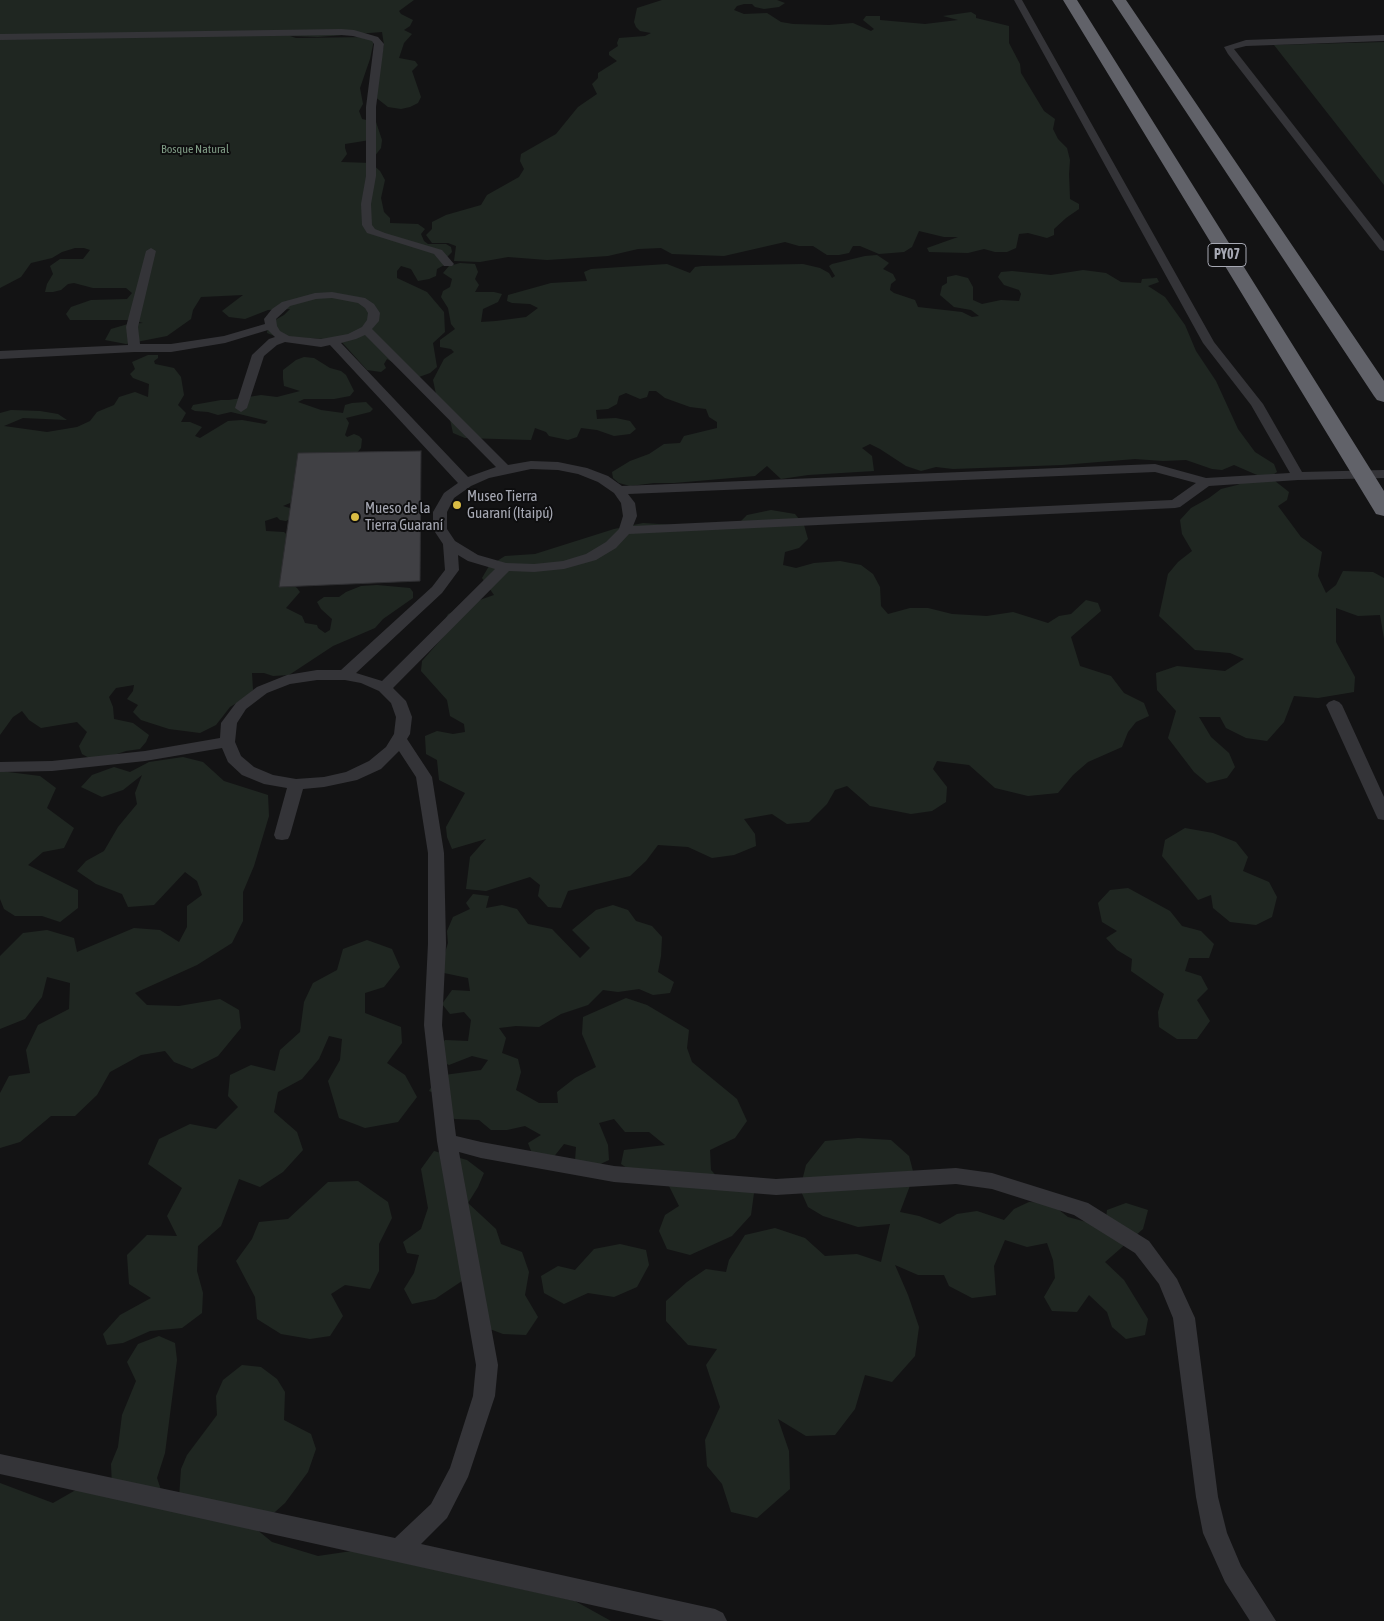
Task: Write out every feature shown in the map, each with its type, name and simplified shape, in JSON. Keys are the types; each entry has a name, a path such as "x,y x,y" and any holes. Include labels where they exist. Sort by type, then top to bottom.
{"highway":[{"name":"PY07","path":"1070,0 1384,509"},
{"path":"1119,0 1384,396"}],"lane":[{"path":"1018,0 1209,343 1256,404 1298,476"},
{"path":"0,37 341,32 354,33 376,39 379,44 371,107 371,176 366,204 367,225 371,231 381,235 438,252 448,264"},
{"path":"1384,38 1246,43 1229,47 1384,248"},
{"path":"134,348 132,327 148,272 151,251"},
{"path":"332,295 361,300 370,306 374,313 373,321 366,329 352,337 334,342 308,343 285,338 276,333 271,326 270,319 276,311 286,304 307,297 332,295"},
{"path":"0,355 134,348 171,348 226,339 271,326"},
{"path":"366,329 505,469"},
{"path":"242,408 258,355 273,342 285,338"},
{"path":"334,342 466,483"},
{"path":"531,465 566,468 582,471 603,479 619,490 628,503 630,516 625,530 612,545 591,557 564,565 534,568 505,567 473,558 450,544 440,528 440,512 449,496 466,483 484,474 505,469 531,465"},
{"path":"619,490 1155,468 1206,482 1298,476 1384,474"},
{"path":"625,530 1175,504 1206,482"},
{"path":"346,675 437,590 452,570 450,544"},
{"path":"384,688 505,567"},
{"path":"317,675 346,675 366,680 384,688 398,701 404,717 402,734 392,750 375,765 351,776 324,782 296,784 270,780 248,770 234,758 227,742 229,723 241,706 262,690 288,680 317,675"},
{"path":"1334,705 1384,815"},
{"path":"399,739 424,777 436,853 437,944 433,1025 447,1141 487,1365 484,1396 460,1470 439,1510 399,1550"},
{"path":"0,767 52,766 145,756 227,742"},
{"path":"282,835 296,784"},
{"path":"447,1141 481,1150 614,1174 776,1187 956,1176 992,1180 1081,1209 1142,1247 1167,1278 1184,1318 1207,1497 1215,1533 1233,1574 1264,1621"},
{"path":"0,1464 399,1550 715,1621"}],"green space":[{"name":"Bosque Natural","path":"0,0 414,0 399,11 413,20 410,26 404,30 412,34 404,43 399,58 415,61 418,65 412,71 421,97 418,103 410,107 401,109 388,107 374,96 384,45 382,32 318,37 290,36 296,38 371,37 374,40 360,88 363,104 359,111 362,119 376,122 382,140 381,148 374,157 370,140 345,144 347,154 341,162 371,163 380,171 385,180 381,198 384,212 390,218 390,223 418,224 425,229 421,234 424,241 428,244 446,244 451,247 452,252 447,257 446,264 437,269 436,276 418,281 411,269 401,266 397,271 397,278 427,292 444,312 445,332 433,343 437,367 430,373 419,377 387,359 384,364 386,368 381,372 367,370 340,340 275,336 267,333 268,324 284,315 290,309 268,310 245,319 229,317 222,311 243,295 201,297 193,310 191,319 167,336 126,344 105,340 111,329 128,324 143,323 132,320 70,320 66,314 71,307 91,300 127,299 132,293 126,288 93,288 74,283 68,284 61,290 45,292 53,274 50,266 60,259 83,259 90,250 84,248 75,248 62,252 52,258 31,263 21,277 0,288"},
{"path":"662,0 777,0 785,3 779,7 764,9 755,7 752,4 744,4 737,6 734,10 744,14 767,13 781,22 793,24 829,25 853,23 871,31 874,29 863,20 866,16 880,16 880,20 925,24 958,20 943,16 971,12 976,15 976,18 1009,26 1009,43 1020,64 1021,73 1044,111 1055,119 1053,129 1058,139 1067,148 1070,160 1070,199 1079,204 1079,209 1054,229 1054,235 1047,238 1028,233 1019,234 1016,248 1007,252 995,252 984,249 968,253 929,252 927,248 958,237 944,237 919,231 912,247 904,252 879,254 860,246 853,246 849,253 839,255 827,255 813,246 799,246 785,242 724,256 672,254 661,248 638,249 608,256 547,260 508,257 480,262 454,261 456,246 448,243 432,243 426,235 432,229 432,222 446,215 481,205 487,195 519,177 524,169 520,161 521,154 556,134 578,107 597,94 592,84 598,78 598,73 617,61 609,55 609,52 618,46 619,38 645,36 651,33 640,31 636,27 634,22 637,8"},
{"path":"1384,42 1384,185 1274,45"},
{"path":"877,255 889,263 883,269 893,274 896,280 891,284 890,290 894,293 915,300 918,307 962,312 972,317 979,316 971,310 954,307 940,295 942,286 947,283 947,277 956,275 968,278 973,287 973,300 982,304 1001,300 1019,301 1021,294 1019,290 1004,285 998,277 1001,272 1012,271 1051,275 1083,270 1106,273 1121,282 1141,283 1142,279 1157,278 1159,282 1148,286 1165,297 1185,325 1196,351 1216,381 1238,429 1255,452 1274,464 1277,472 1271,476 1257,475 1234,465 1222,470 1212,469 1186,460 1135,459 1062,465 953,469 936,467 921,471 906,466 870,444 862,448 872,456 874,471 808,475 781,479 767,466 755,476 630,486 619,483 613,478 612,472 630,461 649,454 664,444 680,443 684,436 717,428 717,422 709,417 706,409 690,407 665,398 656,391 649,391 647,397 640,399 626,393 619,396 617,404 608,409 596,410 597,419 616,418 630,421 636,429 630,434 614,436 597,430 581,428 577,437 568,440 549,436 546,432 535,428 531,440 465,438 453,433 447,406 436,394 433,380 444,359 454,352 451,349 440,347 440,340 455,329 451,324 448,308 441,297 443,291 450,287 452,279 443,273 449,266 460,263 475,264 478,272 475,279 479,285 475,292 502,294 498,302 483,309 481,322 526,317 538,308 530,304 507,301 508,295 551,283 587,281 584,272 591,269 667,264 690,273 695,267 702,266 803,264 820,268 829,273 832,278 835,276 829,266 832,264"},
{"path":"148,355 158,355 158,358 154,361 155,364 174,368 181,377 184,395 178,405 186,413 181,422 190,422 202,427 195,436 200,438 228,421 242,420 265,424 268,421 231,412 218,415 191,409 193,405 221,400 261,395 277,397 300,391 284,386 283,370 296,360 304,357 314,358 346,375 354,391 350,396 334,399 304,399 298,402 321,410 343,413 345,405 366,402 373,409 370,412 346,418 349,423 345,435 347,437 354,434 359,436 362,439 361,448 355,455 297,500 283,506 293,509 294,517 286,521 280,520 277,517 265,521 266,531 284,532 298,545 289,582 300,592 286,608 302,616 305,623 317,625 325,633 330,630 332,619 321,609 317,602 324,597 339,597 361,586 377,585 410,588 413,592 413,598 383,619 375,628 333,646 289,675 273,676 264,673 252,673 253,690 245,698 230,707 216,725 200,733 169,729 141,720 133,712 138,705 127,699 133,691 134,685 116,688 109,697 113,707 114,719 133,723 149,735 140,749 91,759 82,754 79,746 87,732 77,722 41,728 29,720 22,711 13,717 0,735 0,413 11,410 40,411 58,414 67,420 23,418 4,426 47,432 77,427 90,421 97,412 114,405 119,397 135,392 148,397 149,384 133,378 130,374 135,369 132,362"},
{"path":"1255,477 1275,481 1289,492 1287,500 1278,506 1301,537 1322,552 1318,576 1326,593 1336,585 1343,571 1373,572 1384,578 1384,639 1380,615 1358,616 1336,608 1336,642 1355,677 1354,692 1318,698 1294,696 1284,722 1267,741 1246,738 1226,728 1220,717 1199,717 1211,737 1229,753 1235,767 1227,778 1207,783 1194,772 1168,738 1176,711 1157,690 1156,673 1177,666 1225,671 1244,659 1230,653 1195,650 1159,616 1168,574 1178,562 1192,551 1182,534 1180,520 1191,508 1221,489 1237,485"},
{"path":"771,510 795,514 804,525 808,539 799,548 785,552 783,565 796,568 814,563 840,561 861,565 873,574 880,587 881,606 888,614 910,608 928,608 952,614 987,616 1013,612 1048,623 1059,616 1071,614 1086,600 1098,603 1101,611 1071,637 1080,666 1111,676 1124,693 1144,703 1149,716 1136,722 1128,732 1122,747 1088,762 1073,775 1058,793 1028,796 995,788 969,765 937,761 933,769 947,787 946,802 932,811 911,814 870,806 847,786 835,790 827,804 809,822 787,824 772,814 744,819 755,834 756,846 734,855 712,858 688,847 658,845 646,861 630,876 568,891 561,908 548,907 538,896 540,885 530,877 486,891 466,889 470,857 486,839 452,849 447,837 446,827 465,793 439,780 437,760 426,754 425,736 437,731 453,734 465,732 464,724 450,716 447,700 421,671 422,661 445,635 442,626 448,614 494,595 482,578 489,566 505,556 535,554 614,529 643,523 723,528 740,522 747,515"},
{"path":"183,757 203,762 224,781 268,795 269,816 254,866 243,892 243,921 232,943 197,965 135,993 147,1005 179,1006 220,999 239,1010 241,1028 218,1056 192,1069 174,1062 165,1051 141,1055 110,1072 97,1095 75,1116 51,1116 20,1142 0,1148 0,1093 9,1076 30,1073 26,1050 38,1025 69,1009 70,983 47,977 42,997 25,1019 0,1029 0,956 23,933 47,930 74,938 77,952 134,928 160,930 179,942 187,927 187,906 202,895 197,881 185,872 154,905 128,907 122,894 96,884 77,871 86,861 104,851 118,827 137,804 135,793 142,775 123,790 102,797 81,787 92,775 114,767 130,772 149,762"},
{"path":"0,771 40,776 56,788 47,808 74,828 64,848 43,852 28,865 78,890 78,908 60,922 42,916 15,916 4,909 0,899"},
{"path":"1185,828 1213,833 1236,842 1248,857 1243,871 1269,882 1277,897 1272,917 1256,925 1230,922 1213,908 1211,895 1198,900 1162,856 1165,840"},
{"path":"1128,888 1170,911 1182,926 1201,931 1214,944 1209,958 1189,958 1185,971 1201,976 1208,989 1197,1000 1210,1021 1197,1039 1177,1039 1159,1027 1158,1012 1164,994 1131,971 1132,959 1117,950 1106,938 1117,931 1102,922 1098,903 1110,890"},
{"path":"473,894 489,896 486,908 502,905 517,909 528,924 552,929 580,958 590,948 572,930 596,910 613,905 628,910 636,921 652,926 662,937 658,972 674,982 670,993 653,995 639,989 618,992 603,990 588,1005 561,1014 539,1027 516,1026 499,1028 506,1038 502,1053 518,1059 521,1072 516,1090 539,1103 558,1103 557,1092 575,1078 596,1067 582,1034 583,1017 626,998 647,1005 689,1030 687,1048 692,1062 737,1099 747,1121 735,1138 710,1150 711,1170 723,1183 754,1193 751,1215 732,1236 690,1255 667,1249 659,1231 665,1215 679,1206 669,1186 639,1176 621,1164 624,1150 665,1145 649,1132 625,1132 614,1119 599,1123 608,1145 609,1160 594,1167 575,1161 576,1147 564,1144 552,1159 533,1156 528,1143 541,1135 525,1126 507,1130 491,1130 479,1120 455,1119 440,1113 441,1096 429,1091 437,1076 481,1070 488,1060 472,1056 449,1065 431,1057 445,1040 468,1041 471,1020 464,1012 450,1014 442,1004 452,990 470,991 468,978 444,973 443,959 448,943 447,931 453,917 470,909 466,903"},
{"path":"367,940 392,949 400,967 384,987 365,993 365,1013 401,1027 402,1043 387,1063 405,1075 417,1097 398,1122 365,1128 339,1118 328,1081 340,1060 342,1039 329,1036 319,1059 302,1079 278,1092 274,1112 297,1132 303,1150 283,1172 260,1187 239,1179 221,1226 198,1246 197,1271 203,1293 202,1313 182,1328 150,1331 123,1343 107,1345 103,1334 120,1315 151,1298 129,1284 127,1255 147,1235 177,1236 167,1216 182,1188 148,1164 159,1139 190,1124 216,1129 238,1107 228,1096 230,1075 251,1065 275,1071 280,1050 300,1032 304,1002 313,983 337,970 343,949"},
{"path":"858,1138 891,1140 909,1156 914,1175 900,1212 919,1216 940,1224 957,1214 977,1211 1004,1220 1014,1209 1029,1202 1050,1203 1068,1217 1105,1227 1107,1210 1126,1203 1148,1210 1143,1229 1105,1262 1124,1280 1148,1319 1145,1335 1126,1339 1112,1327 1107,1312 1089,1295 1077,1312 1052,1311 1044,1297 1055,1278 1053,1260 1047,1243 1027,1247 1005,1240 994,1266 996,1295 972,1298 949,1286 944,1275 918,1275 895,1265 919,1327 915,1356 892,1382 865,1375 855,1409 835,1435 806,1436 778,1419 789,1451 790,1489 757,1518 731,1512 722,1484 707,1466 705,1440 720,1407 706,1365 717,1349 688,1345 666,1321 666,1301 687,1282 706,1269 726,1272 729,1260 745,1235 775,1228 805,1238 825,1256 857,1254 881,1262 890,1224 858,1227 823,1216 808,1207 800,1189 806,1165 825,1141"},
{"path":"434,1151 467,1160 484,1173 468,1203 496,1229 501,1244 522,1252 529,1272 525,1295 538,1317 526,1335 503,1334 482,1326 462,1281 435,1299 412,1304 404,1289 414,1273 419,1255 407,1253 403,1242 421,1229 428,1208 421,1169"},
{"path":"358,1181 388,1202 392,1218 379,1244 379,1271 370,1289 345,1285 331,1294 343,1316 330,1336 310,1339 281,1334 257,1319 255,1297 236,1261 252,1239 259,1222 288,1219 328,1182"},
{"path":"620,1244 646,1250 649,1265 637,1287 614,1297 588,1293 564,1304 544,1293 541,1276 558,1266 575,1270 594,1249"},
{"path":"159,1336 175,1343 177,1360 165,1453 157,1478 164,1499 179,1498 181,1469 187,1455 217,1415 216,1396 223,1380 242,1365 261,1367 277,1379 285,1392 284,1420 311,1434 316,1449 308,1472 285,1503 256,1529 272,1542 318,1556 352,1551 575,1601 611,1621 0,1621 0,1483 53,1503 81,1487 112,1486 111,1464 118,1447 122,1415 136,1381 127,1362 138,1344"}],"building":[{"name":"Mueso de la Tierra Guaraní","path":"421,451 420,581 279,587 298,453"}],"place":[{"name":"Museo Tierra Guaraní (Itaipú)","path":"457,505"},
{"name":"Mueso de la Tierra Guaraní","path":"355,517"}]}
